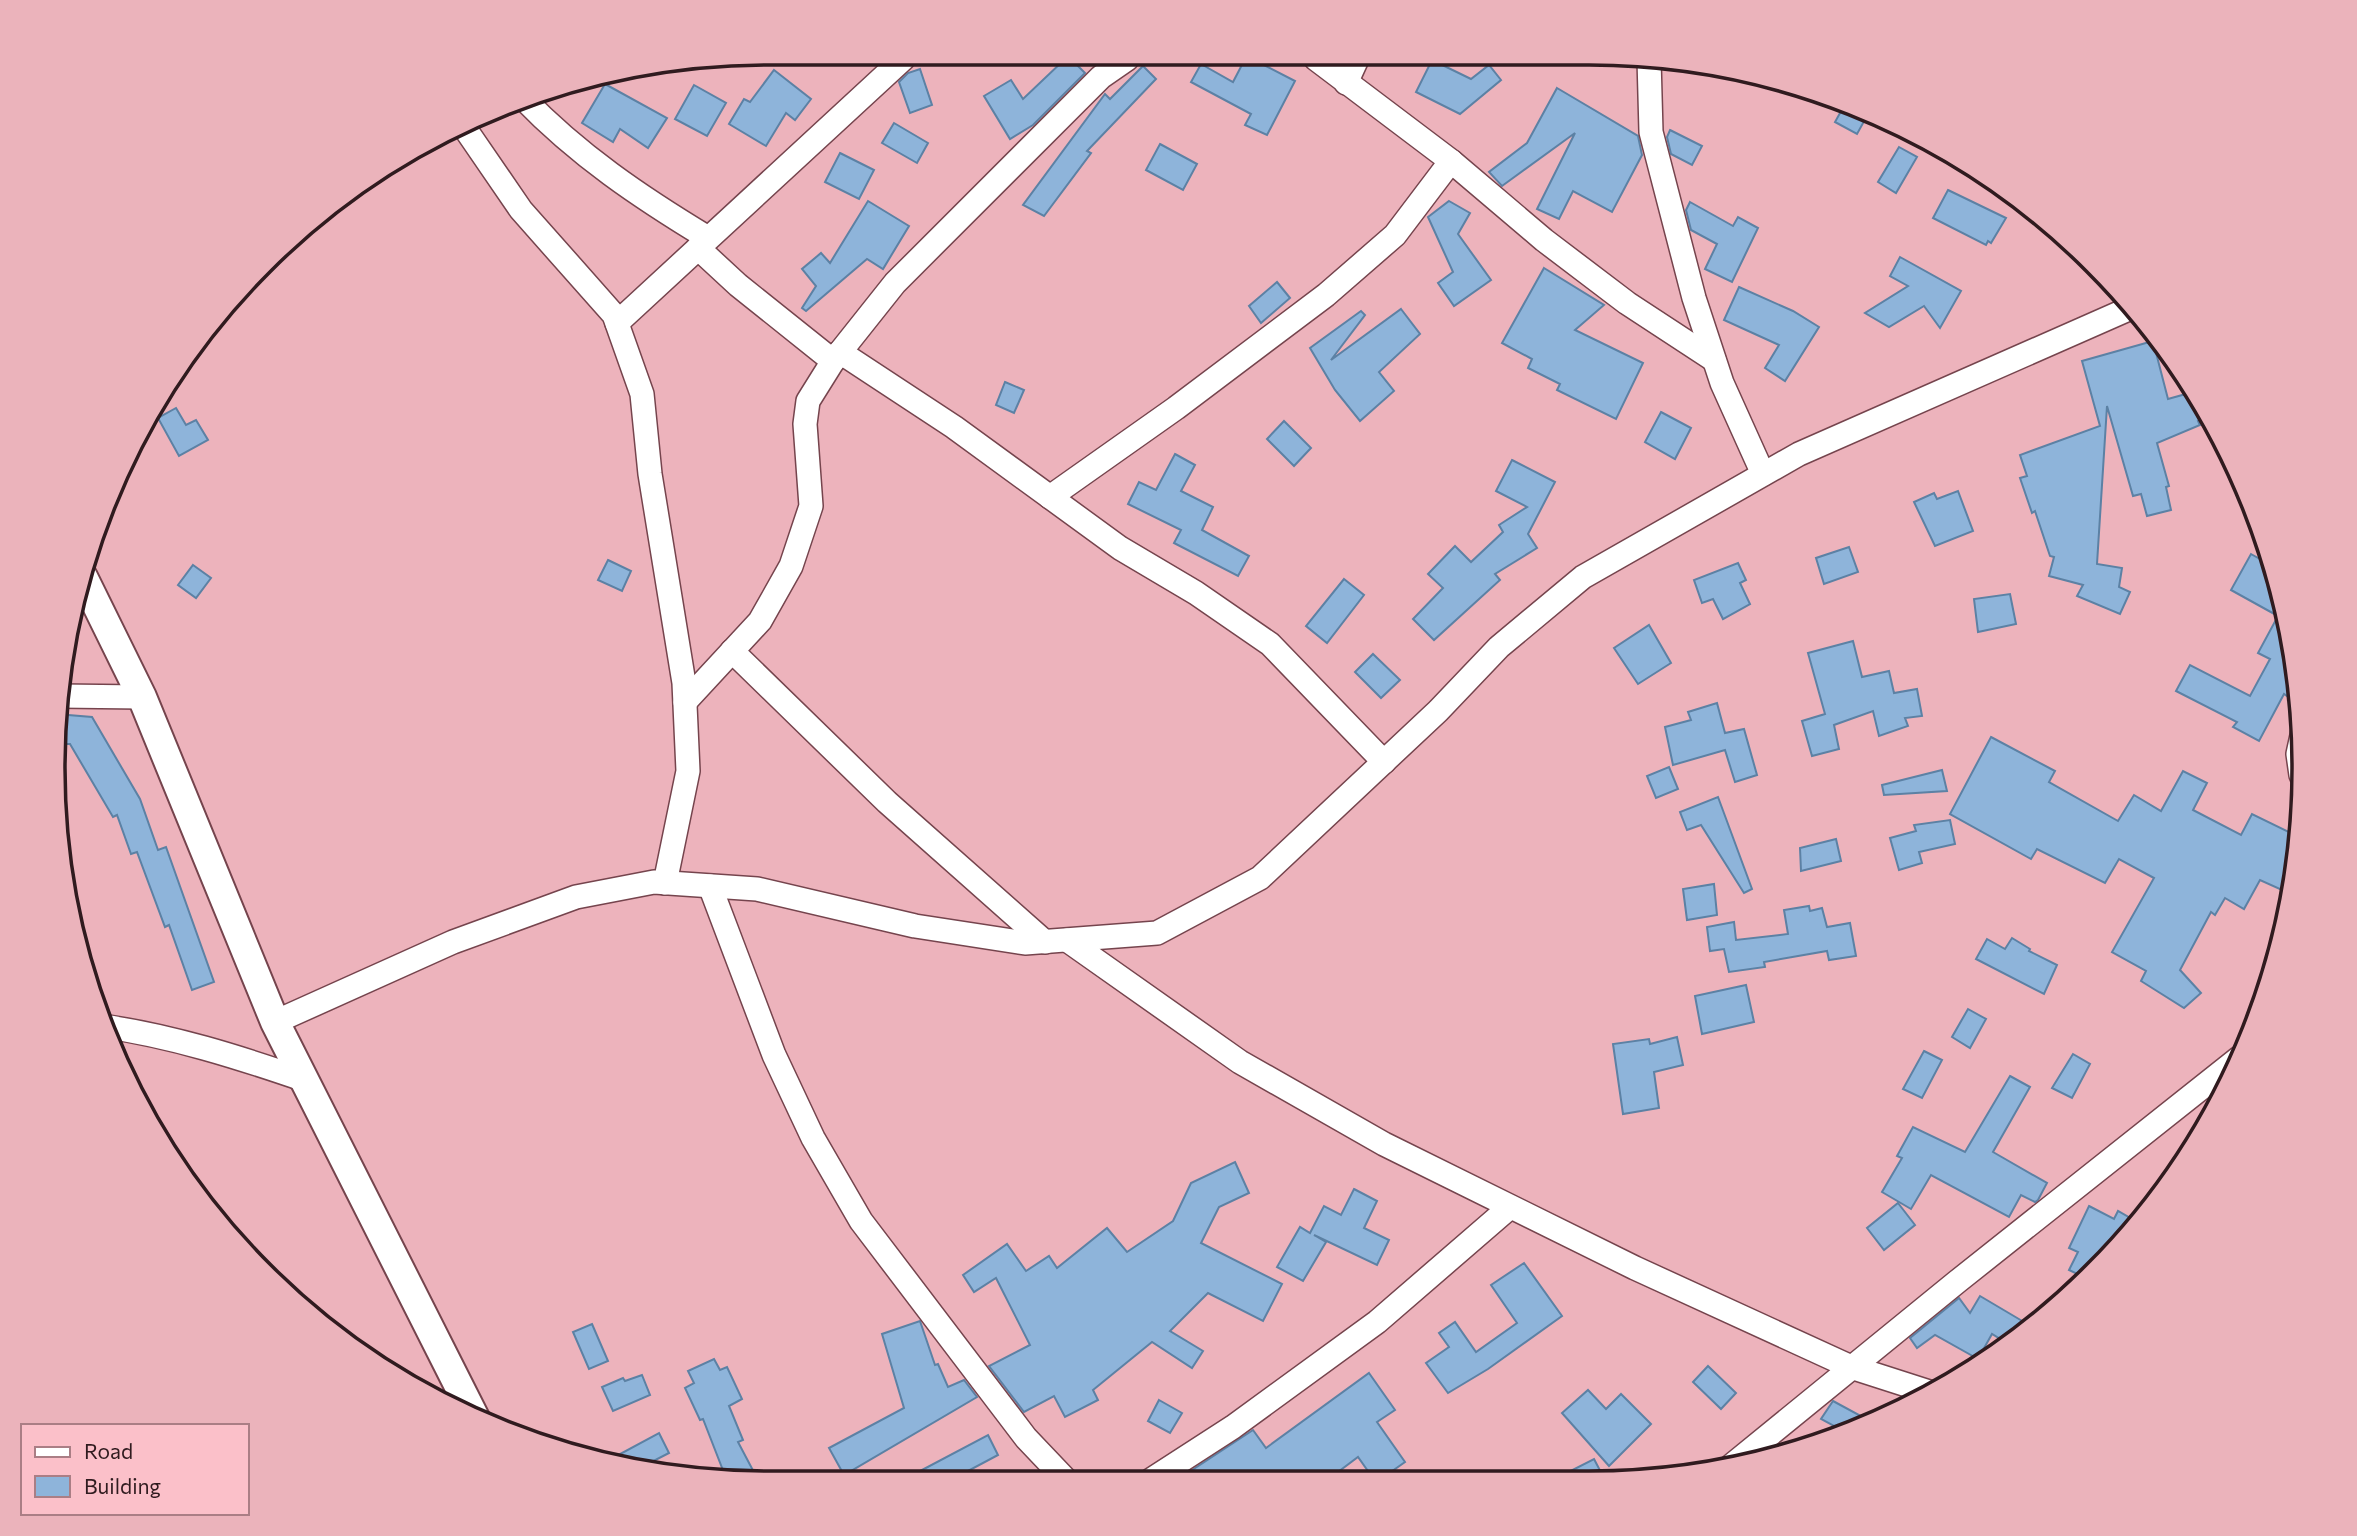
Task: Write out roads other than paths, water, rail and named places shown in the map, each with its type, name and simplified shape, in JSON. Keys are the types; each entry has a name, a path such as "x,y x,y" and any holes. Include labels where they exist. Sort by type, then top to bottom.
{"street":[{"path":"617,323 896,65"},
{"path":"685,702 760,621 791,566 811,506 805,424 808,401 836,356 895,283 1092,86 1119,65"},
{"path":"1324,65 1451,161 1544,240 1627,303 1714,360"},
{"path":"1346,83 1354,65"},
{"path":"1649,68 1651,132 1694,298 1714,360 1763,474"},
{"path":"531,106 565,140 703,243 836,356 954,427 1120,548 1196,593 1269,644 1384,762"},
{"path":"468,132 521,210 578,271 614,315 642,394 650,474 685,702 688,771 665,883"},
{"path":"1050,497 1176,408 1326,295 1395,235 1451,161"},
{"path":"275,1022 453,942 576,897 654,882 757,889 915,926 1025,943 1157,933 1260,878 1438,711 1499,647 1583,577 1799,454 2124,311"},
{"path":"88,588 142,697 275,1022 468,1404"},
{"path":"732,651 887,802 1056,941 1240,1062 1384,1144 1510,1207 1851,1367 1919,1389"},
{"path":"69,695 142,697"},
{"path":"710,886 774,1055 813,1138 861,1221 1026,1438 1057,1471"},
{"path":"115,1028 231,1055 304,1080"},
{"path":"1747,1453 2224,1070"},
{"path":"1165,1471 1233,1427 1377,1322 1510,1207"}]}
